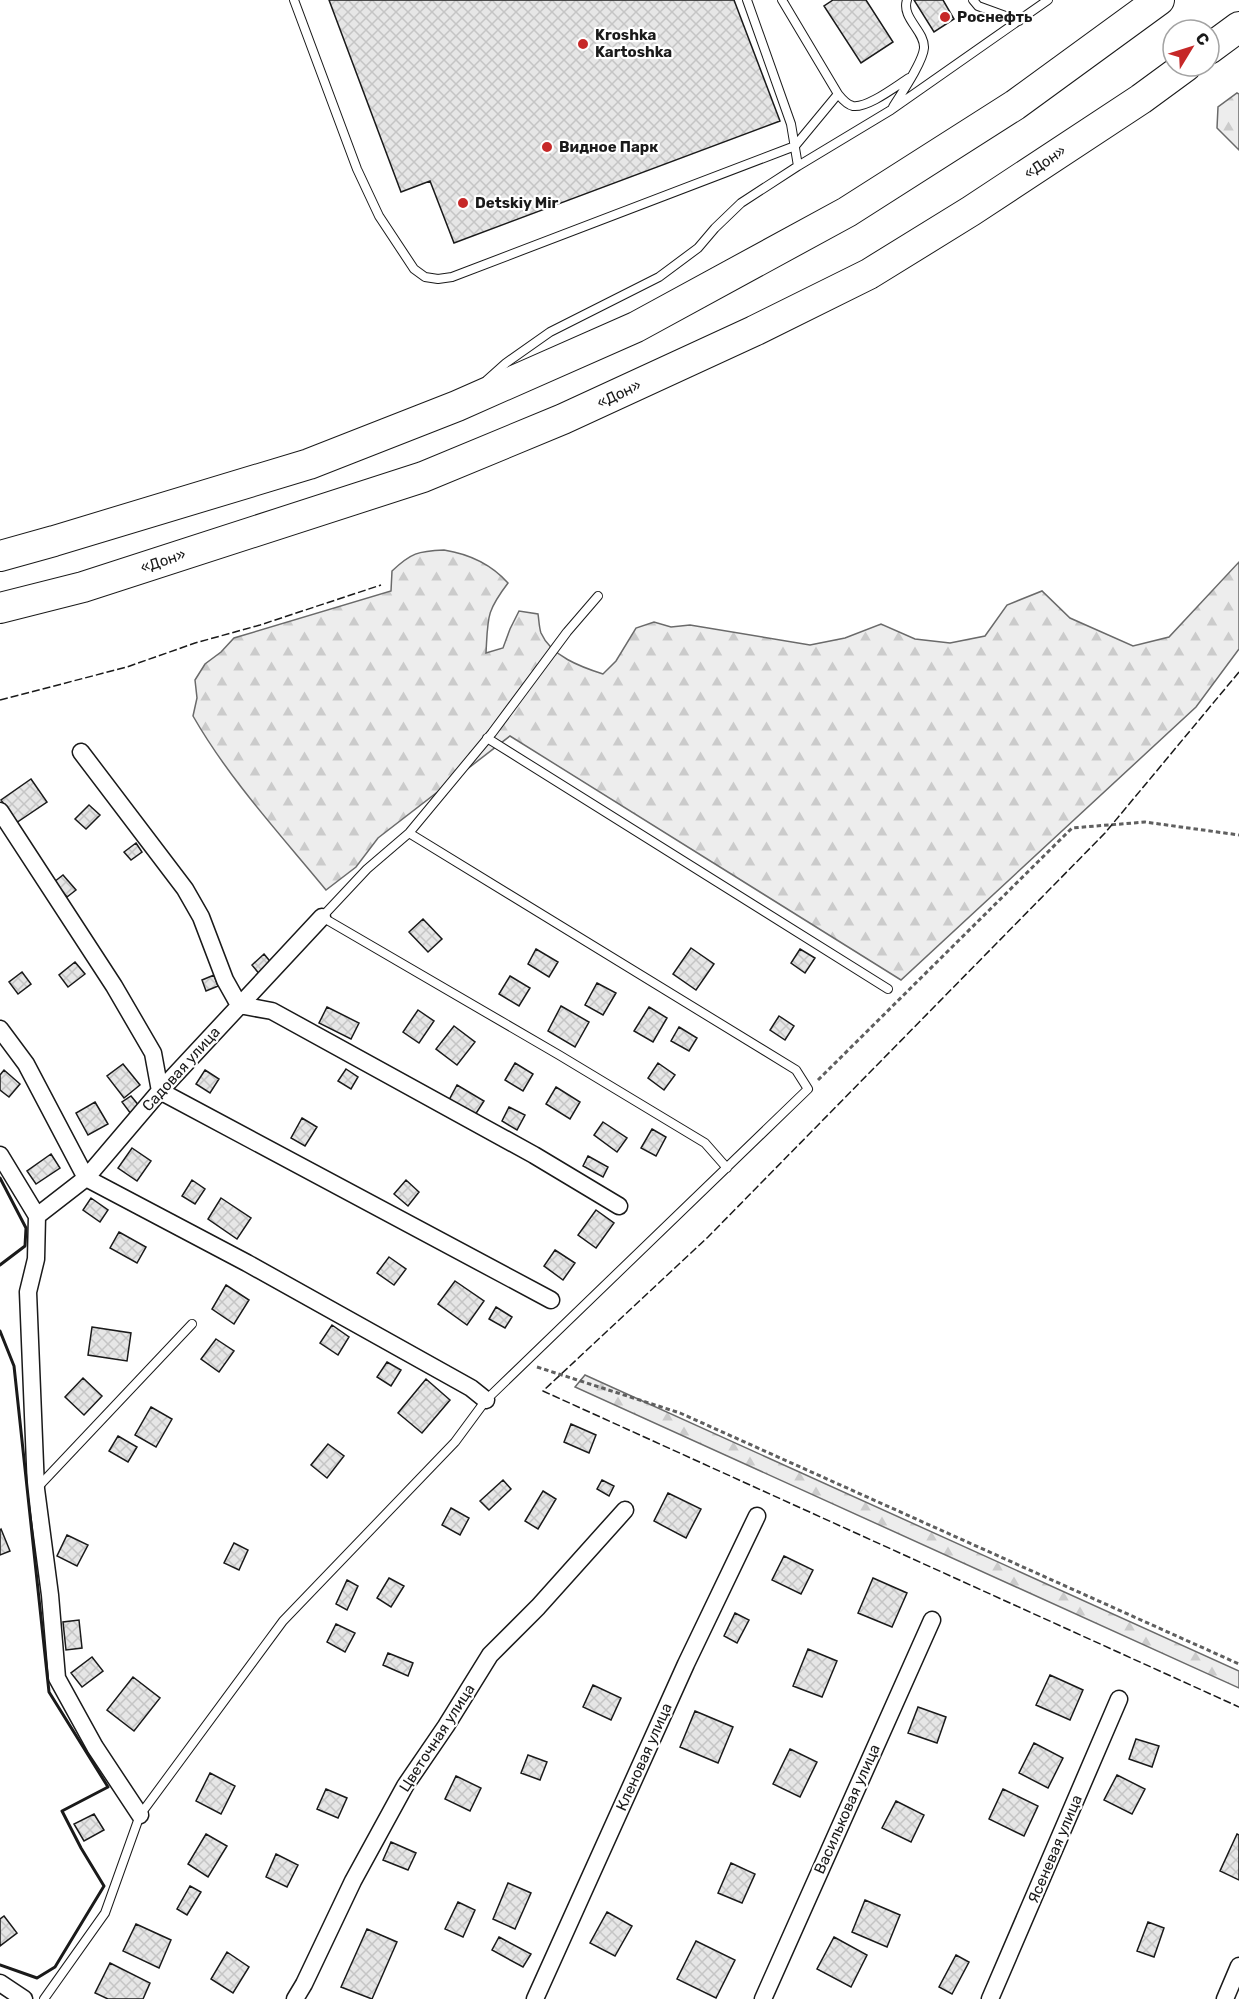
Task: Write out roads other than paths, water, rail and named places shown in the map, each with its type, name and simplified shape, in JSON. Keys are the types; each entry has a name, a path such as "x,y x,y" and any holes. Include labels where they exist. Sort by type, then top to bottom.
{"highway":[{"path":"0,556 309,464 457,406 636,327 847,212 1015,105 1159,0"},
{"path":"1221,40 1239,27"},
{"name":"«Дон»","path":"0,608 83,587 423,477 574,415 754,331 869,273 971,211 1170,78"}],"street":[{"path":"81,752 185,889 201,917 225,980 239,1005 272,1011 534,1155 619,1206"},
{"path":"0,811 114,986 153,1053 160,1091 551,1300"},
{"name":"Садовая улица","path":"37,1216 86,1178 160,1091 322,916"},
{"path":"0,1029 26,1064 86,1178 247,1263 471,1388 486,1400"},
{"path":"0,1155 37,1216 36,1259 28,1292 36,1489 50,1595 57,1678 95,1747 140,1815"},
{"name":"Цветочная улица","path":"295,1999 353,1881 405,1785 446,1726 490,1655 538,1607 625,1510"},
{"name":"Кленовая улица","path":"535,1999 686,1664 757,1516"},
{"name":"Васильковая улица","path":"763,1999 932,1620"},
{"name":"Ясеневая улица","path":"990,1999 1119,1699"},
{"path":"1225,1999 1239,1966"},
{"path":"0,1983 24,1999"}],"lane":[{"path":"294,0 357,169 379,216 414,268 425,277 438,279 452,277 795,146 838,94"},
{"path":"782,0 843,101 852,106 865,105 912,76"},
{"path":"891,110 912,76 924,49 924,44 907,13 905,6 907,0"},
{"path":"973,0 978,6 1018,21"},
{"path":"457,406 506,363 549,332 659,277 698,248 741,203 891,110 1047,0"},
{"path":"750,1 791,124 798,166"},
{"path":"598,596 567,632 529,686 488,738 409,833 367,870 322,916 705,1143 727,1168"},
{"path":"488,738 888,989"},
{"path":"44,1999 105,1913 140,1815 283,1621 455,1442 486,1400 808,1089 796,1070 409,833"},
{"path":"36,1489 192,1324"}],"place":[{"name":"Роснефть","path":"945,17"},
{"name":"Kroshka Kartoshka","path":"583,44"},
{"name":"Видное Парк","path":"547,147"},
{"name":"Detskiy Mir","path":"463,203"}]}
